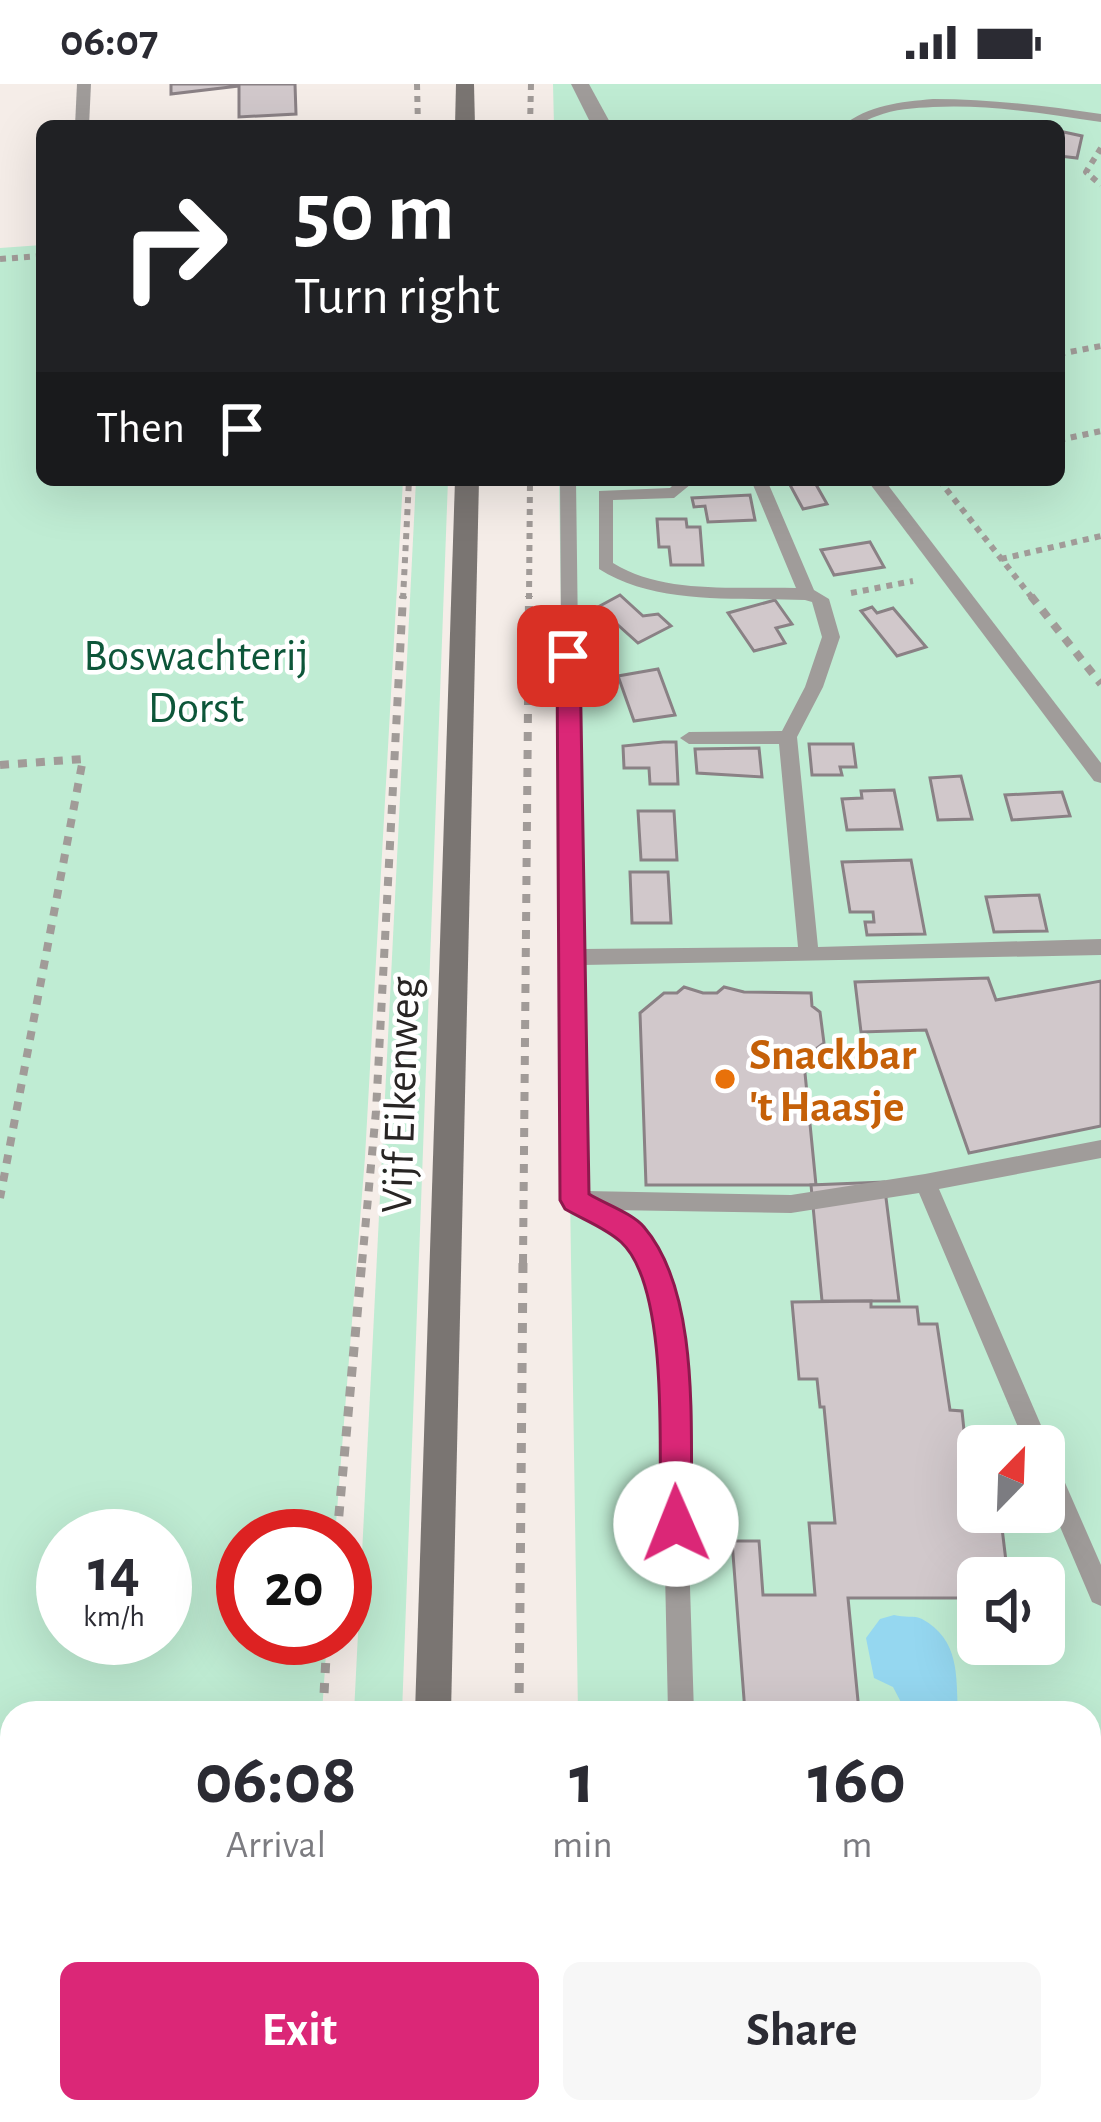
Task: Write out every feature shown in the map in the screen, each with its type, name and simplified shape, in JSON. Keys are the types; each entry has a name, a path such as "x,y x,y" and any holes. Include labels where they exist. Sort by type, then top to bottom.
{"main road":[{"path":"465,84 466,120"},
{"name":"Vijf Eikenweg","path":"433,1701 466,486"}],"street":[{"path":"580,84 597,120"}],"lane":[{"path":"82,120 84,84"},
{"path":"855,120 861,113 901,102 964,99 1101,118"},
{"path":"568,486 574,1200"},
{"path":"682,486 674,493 604,495 605,565 617,576 667,586 814,596"},
{"path":"762,486 831,637 814,687 788,737 809,956"},
{"path":"879,486 1101,776"},
{"path":"689,738 788,737"},
{"path":"569,957 1101,947"},
{"path":"574,1200 791,1204 1101,1149"},
{"path":"925,1183 1029,1425"},
{"path":"574,1200 633,1234 657,1280 671,1335 681,1701"},
{"path":"1065,1510 1101,1594"}],"path":[{"path":"417,84 418,120"},
{"path":"530,120 531,84"},
{"path":"1101,148 1086,172 1101,185"},
{"path":"0,259 36,256"},
{"path":"1065,353 1101,346"},
{"path":"1065,439 1101,431"},
{"name":"Vijf Eikenweg","path":"339,1509 376,1111 409,486"},
{"path":"519,1701 530,486"},
{"path":"944,486 1096,671 1101,684"},
{"path":"1001,559 1101,536"},
{"path":"814,596 947,574"},
{"path":"0,765 83,759 0,1198"},
{"path":"323,1701 326,1665"}],"green space":[{"path":"553,84 1101,84 1101,1701 578,1701 559,486 1065,486 1065,120 554,120"},
{"name":"Boswachterij Dorst","path":"36,245 36,486 403,486 365,1157 337,1509 216,1509 216,1665 325,1665 323,1701 0,1701 0,248"},
{"path":"416,486 448,486 402,1701 355,1701 356,1665 372,1665 372,1509 364,1509"}],"water":[{"path":"916,1617 943,1637 954,1660 958,1701 900,1701 893,1687 874,1678 866,1638 880,1619"}],"building":[{"path":"171,84 295,84 296,114 239,117 239,86 171,94"},
{"path":"1065,132 1082,136 1077,158 1065,157"},
{"path":"791,486 817,486 827,504 803,509"},
{"path":"750,495 755,520 708,522 705,506 694,507 692,498"},
{"path":"657,519 686,519 687,527 700,527 703,565 671,565 669,547 659,547"},
{"path":"870,542 884,567 834,575 821,550"},
{"path":"620,595 643,616 658,614 671,626 638,643 598,607"},
{"path":"775,600 792,624 776,628 785,643 754,651 728,613"},
{"path":"872,607 877,613 893,608 926,647 897,656 861,611"},
{"path":"658,669 675,715 634,721 618,676"},
{"path":"676,742 678,784 650,784 649,768 624,768 623,746"},
{"path":"809,744 853,744 856,767 840,767 842,775 812,775"},
{"path":"759,748 762,777 697,773 695,749"},
{"path":"961,776 972,819 938,820 930,778"},
{"path":"894,790 902,829 847,830 842,799 862,798 861,791"},
{"path":"1062,792 1070,816 1012,820 1005,795"},
{"path":"638,811 674,811 677,860 641,860"},
{"path":"911,860 925,934 867,935 865,922 874,922 873,912 850,912 842,862"},
{"path":"630,872 668,872 671,923 632,923"},
{"path":"1039,895 1047,931 994,932 986,897"},
{"path":"988,978 996,1000 1101,981 1101,1126 969,1153 926,1030 861,1032 855,982"},
{"path":"684,987 703,993 717,993 724,987 744,992 811,993 812,1006 820,1012 824,1043 816,1049 818,1063 804,1063 816,1185 646,1185 640,1013 664,993 677,993"},
{"path":"884,1182 899,1301 822,1301 811,1185"},
{"path":"871,1301 871,1307 917,1307 919,1324 937,1324 950,1410 962,1411 963,1425 957,1425 957,1533 1003,1533 1005,1557 957,1557 957,1598 848,1598 858,1701 744,1701 732,1541 759,1541 763,1595 815,1595 809,1523 835,1523 817,1379 799,1379 792,1302"}],"place":[{"name":"Snackbar 't Haasje","path":"725,1079"}],"route":[{"path":"568,656 574,1200 633,1234 657,1280 671,1335 676,1524"}]}
